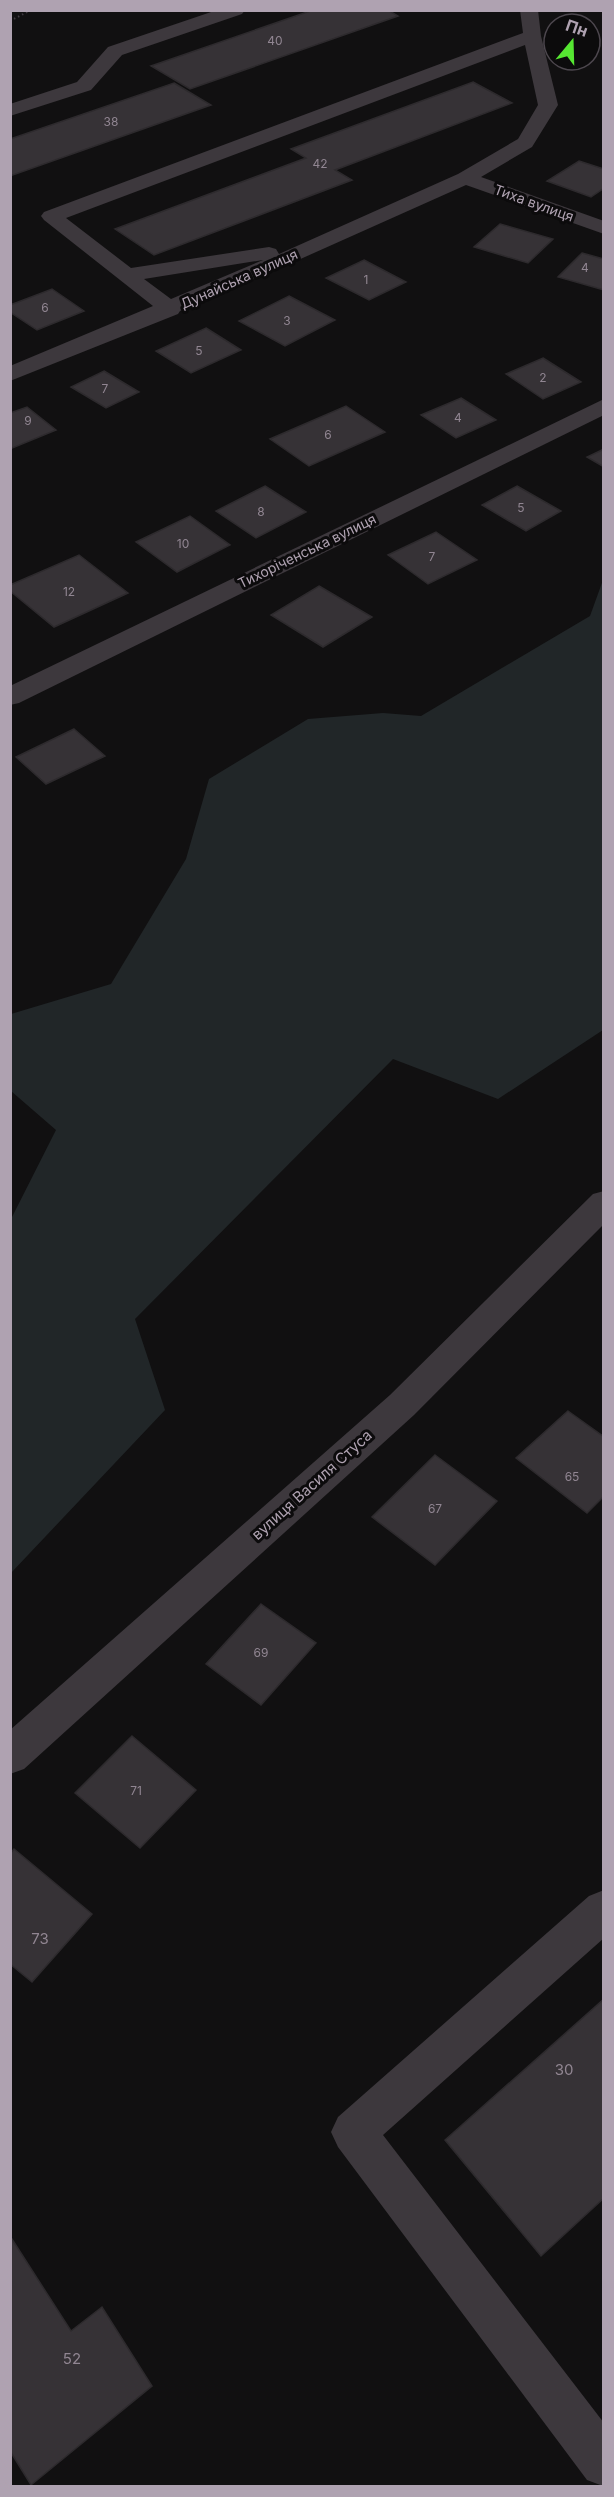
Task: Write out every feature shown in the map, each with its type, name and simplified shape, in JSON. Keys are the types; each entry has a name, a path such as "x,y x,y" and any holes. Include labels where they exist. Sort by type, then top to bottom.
{"street":[{"path":"10,110 84,86 115,51 236,10"},
{"name":"Дунайська вулиця","path":"10,374 170,309 314,246 465,178 525,143 548,105 532,36 530,10"},
{"path":"170,309 51,216 532,36"},
{"name":"Тиха вулиця","path":"465,178 603,228"},
{"path":"126,275 314,246"},
{"name":"Тихоріченська вулиця","path":"10,697 603,406"},
{"name":"вулиця Василя Стуса","path":"10,1756 402,1405 603,1203"},
{"path":"603,1910 353,2132 603,2463"}],"path":[{"path":"10,21 31,10"}],"shaded area":[{"path":"603,580 603,1030 498,1099 393,1059 135,1319 165,1410 11,1573 11,1219 56,1130 11,1091 11,1014 111,984 186,859 209,779 308,719 383,713 421,716 590,616"}],"building":[{"path":"313,10 388,10 398,16 190,89 151,66"},
{"path":"473,82 512,103 335,170 352,180 154,255 115,229 306,158 291,149"},
{"path":"174,83 211,105 10,176 10,139"},
{"path":"579,161 604,169 604,188 591,197 547,181"},
{"path":"500,224 553,239 528,263 474,247"},
{"path":"582,253 604,259 604,290 558,277"},
{"path":"364,260 406,282 369,300 326,278"},
{"path":"52,289 84,311 37,330 10,312 10,305"},
{"path":"289,296 335,320 285,346 239,321"},
{"path":"206,328 241,350 191,373 156,351"},
{"path":"543,358 581,382 543,399 506,374"},
{"path":"104,371 139,392 106,408 71,387"},
{"path":"461,398 496,420 456,438 421,415"},
{"path":"346,406 385,432 309,466 270,439"},
{"path":"27,407 56,430 10,449 10,413"},
{"path":"604,449 604,467 587,457"},
{"path":"265,486 306,512 256,538 216,511"},
{"path":"517,486 561,511 526,531 482,505"},
{"path":"190,516 230,545 177,572 136,542"},
{"path":"436,532 477,560 428,584 388,555"},
{"path":"79,555 128,593 54,627 10,591 10,585"},
{"path":"319,586 372,617 323,647 271,615"},
{"path":"74,729 105,756 46,784 16,757"},
{"path":"568,1411 604,1437 604,1496 587,1513 516,1458"},
{"path":"435,1455 497,1501 435,1565 372,1517"},
{"path":"261,1604 316,1643 261,1705 206,1664"},
{"path":"132,1736 196,1790 140,1848 75,1793"},
{"path":"14,1849 92,1914 32,1982 10,1964 10,1854"},
{"path":"604,1999 604,2198 541,2256 445,2140"},
{"path":"10,2236 71,2331 102,2307 152,2386 31,2485 10,2451"}]}
